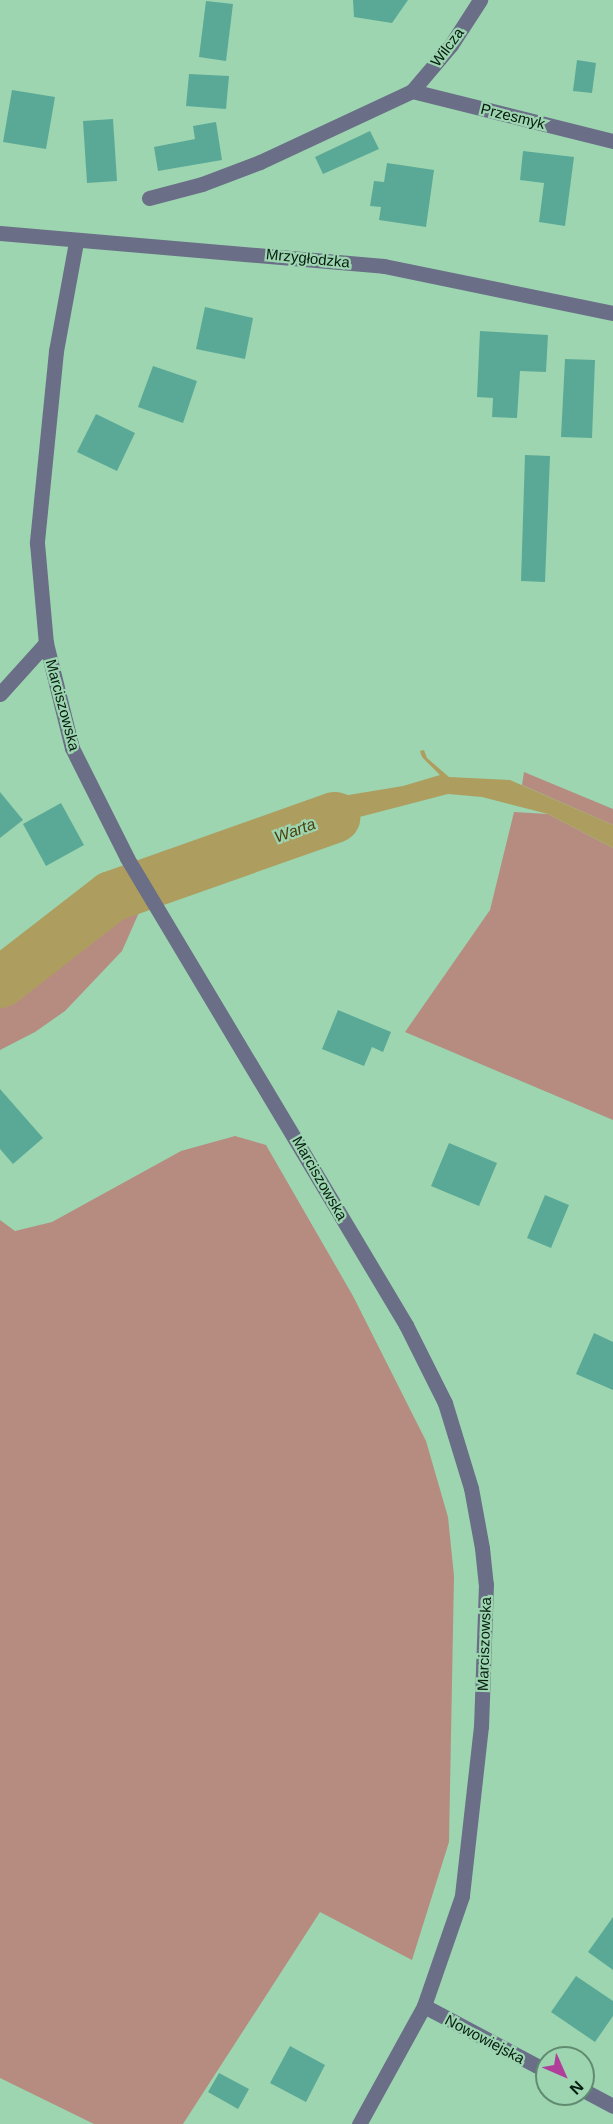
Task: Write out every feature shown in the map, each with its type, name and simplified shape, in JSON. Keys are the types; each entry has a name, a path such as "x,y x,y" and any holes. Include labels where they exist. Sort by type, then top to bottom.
{"street":[{"name":"Wilcza","path":"412,91 451,45 480,0"},
{"name":"Przesmyk","path":"412,91 613,141"},
{"path":"149,198 202,184 260,162 412,91"},
{"name":"Mrzygłodzka","path":"0,233 76,242 285,255 384,266 613,313"},
{"name":"Marciszowska","path":"76,242 56,351 37,543 46,643 72,748 128,858 406,1325 445,1403 471,1488 486,1584 477,1781 462,1896 424,2006 359,2124"},
{"path":"0,694 46,643"},
{"name":"Nowowiejska","path":"424,2006 535,2065"},
{"path":"595,2096 613,2106"}],"shaded area":[{"path":"524,772 613,809 613,825 522,785"},
{"path":"514,812 548,814 613,848 613,1120 405,1032 490,910"},
{"path":"129,899 141,908 122,951 65,1011 35,1032 0,1050 0,998"},
{"path":"235,1136 266,1145 353,1296 426,1441 448,1517 454,1576 449,1842 412,1960 320,1912 183,2124 94,2124 0,2078 0,1220 15,1231 52,1222 181,1151"}],"water":[{"path":"424,750 427,758 449,777 510,780 613,825 613,848 548,814 482,797 448,794 298,833 273,854 263,818 330,798 403,786 440,775 422,757 420,751"},
{"path":"237,829 247,862 184,888 161,852"},
{"path":"120,885 129,899 0,998 0,978"}],"pier":[{"path":"159,849 185,891 181,890"}],"building":[{"path":"353,0 408,0 392,23 354,17"},
{"path":"206,1 233,4 226,61 199,57"},
{"path":"577,60 596,63 592,93 573,91"},
{"path":"189,74 229,76 226,109 186,106"},
{"path":"12,90 55,97 46,149 3,142"},
{"path":"113,119 117,181 87,183 83,121"},
{"path":"216,122 222,160 158,171 154,147 195,139 193,126"},
{"path":"370,131 379,149 323,174 315,157"},
{"path":"523,151 574,157 565,226 539,222 544,183 520,180"},
{"path":"387,163 434,170 426,227 379,220 381,207 370,206 374,181 384,182"},
{"path":"205,307 253,318 245,359 196,349"},
{"path":"480,331 548,335 546,372 520,371 517,418 492,417 493,398 477,397"},
{"path":"565,359 595,360 592,438 561,437"},
{"path":"153,366 197,381 183,423 138,407"},
{"path":"96,414 135,433 117,471 77,452"},
{"path":"525,455 550,456 545,582 521,581"},
{"path":"0,792 23,820 0,838"},
{"path":"61,803 84,845 46,866 23,824"},
{"path":"338,1010 391,1032 383,1052 372,1047 364,1066 322,1049"},
{"path":"0,1089 43,1138 13,1164 0,1149"},
{"path":"449,1143 497,1163 479,1206 431,1186"},
{"path":"545,1195 569,1205 551,1248 527,1238"},
{"path":"594,1333 613,1342 613,1390 576,1374"},
{"path":"613,1917 613,1970 588,1952"},
{"path":"576,1976 613,2001 613,2016 595,2042 551,2012"},
{"path":"290,2046 325,2065 306,2102 270,2083"},
{"path":"219,2073 249,2089 238,2109 208,2092"}],"waterway":[{"name":"Warta","path":"0,982 111,896 334,817"}]}
